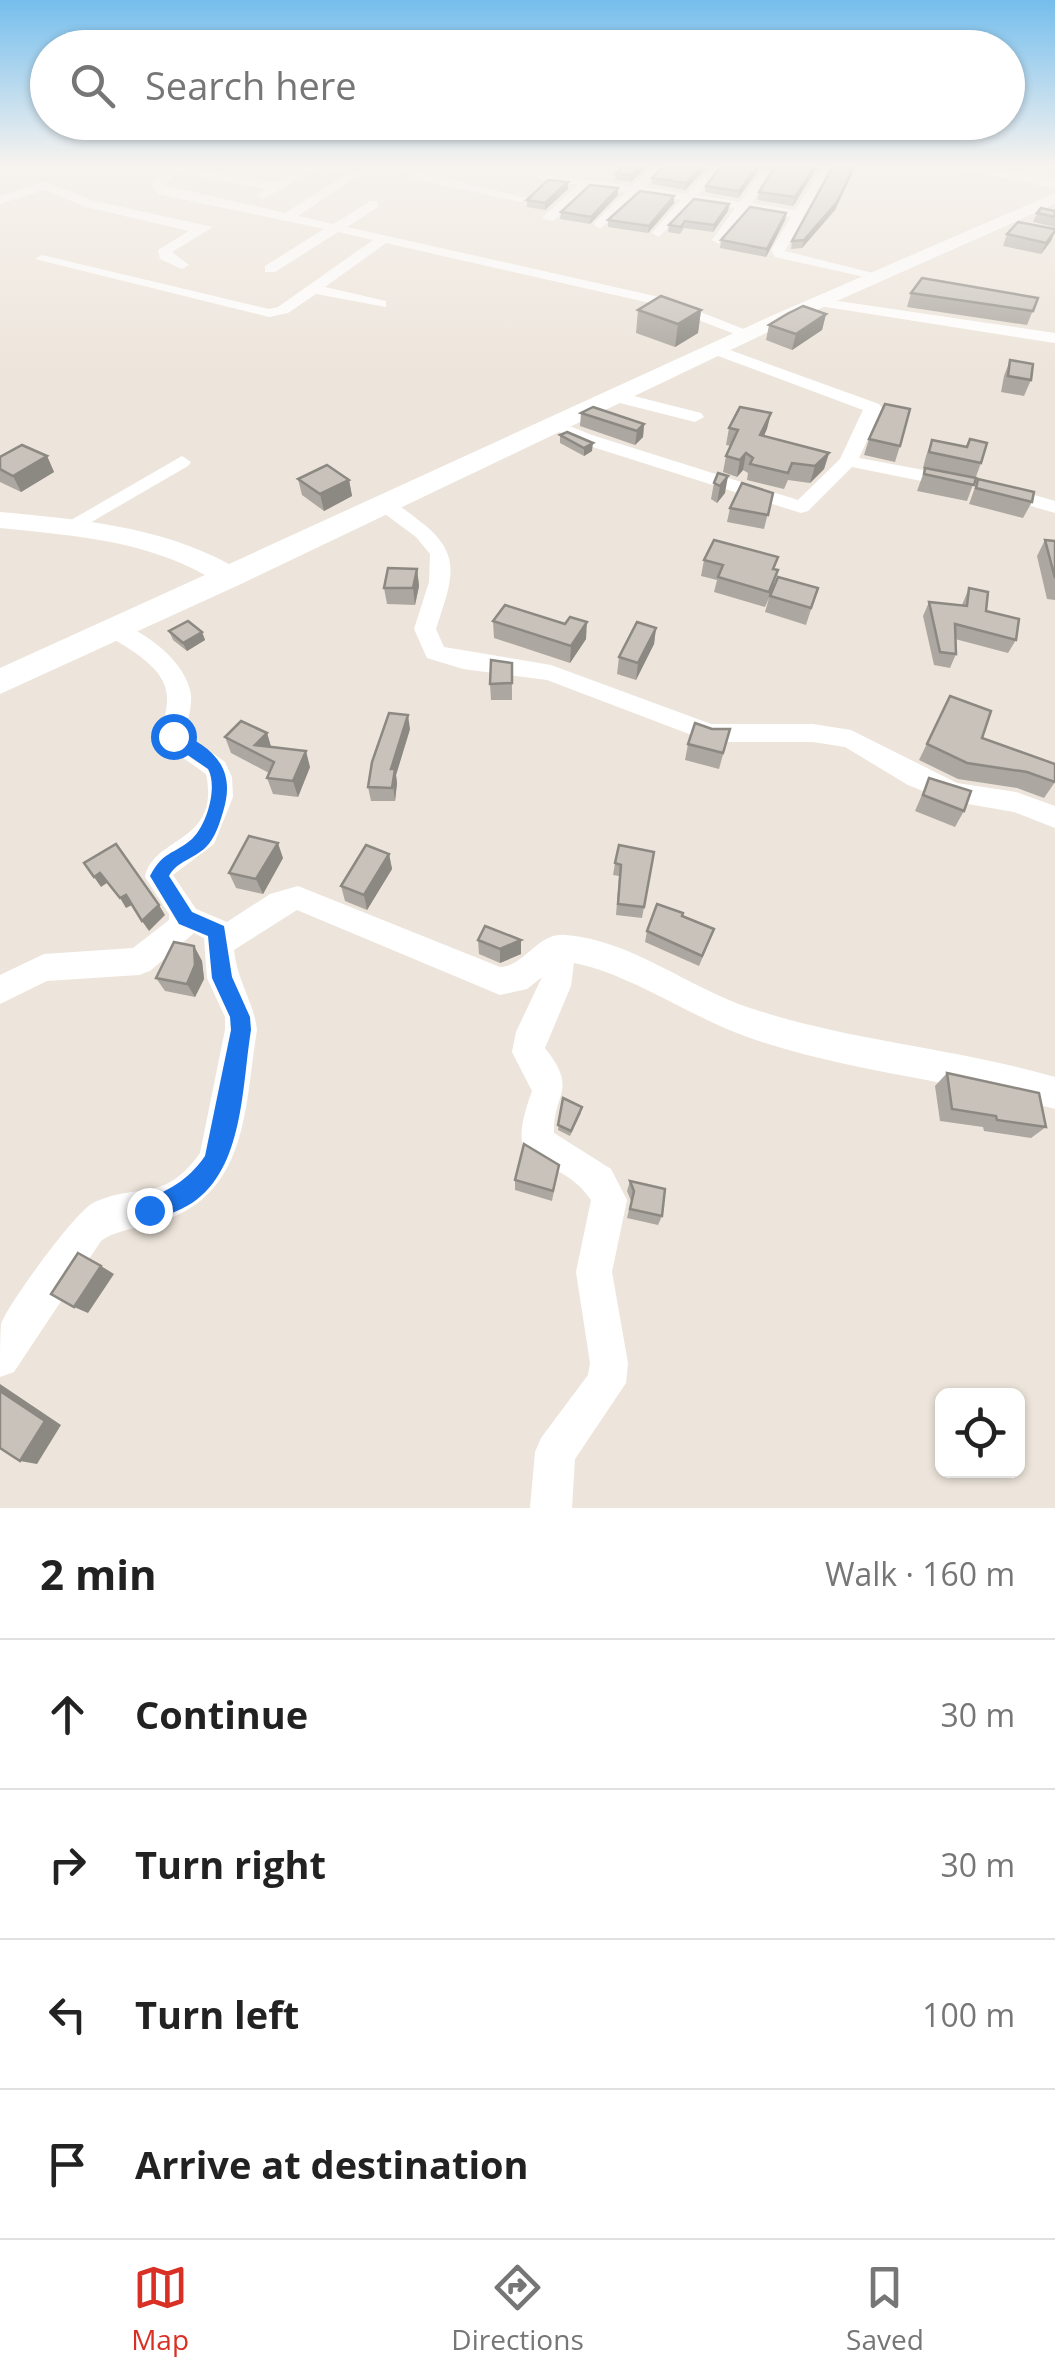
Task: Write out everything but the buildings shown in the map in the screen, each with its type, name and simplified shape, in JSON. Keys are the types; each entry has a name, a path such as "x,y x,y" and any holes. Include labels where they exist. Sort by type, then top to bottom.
{"main road":[{"path":"0,682 818,302 982,233"},
{"path":"0,520 69,527 187,552 232,577"}],"street":[{"path":"182,264 165,256 166,250 195,233"},
{"path":"270,269 326,233"},
{"path":"358,233 663,302 748,334"},
{"path":"719,240 724,233"},
{"path":"788,233 778,250 780,254 878,276"},
{"path":"42,259 270,313 283,310 384,239"},
{"path":"310,288 381,304"},
{"path":"818,302 888,316 1055,338"},
{"path":"557,426 586,439 801,508 848,461 873,408 716,350"},
{"path":"618,397 696,417"},
{"path":"848,461 979,487 1055,507"},
{"path":"69,527 182,462"},
{"path":"384,504 441,548 444,561 440,586 425,629 435,652 464,661 526,666 551,673 710,734 813,734 851,739 917,778 954,793 1016,802 1055,816"},
{"path":"0,1358 88,1228 102,1217 149,1210 182,1196 202,1181 221,1143 241,1030 240,1017 222,978 218,932 185,918 160,876 160,870 198,844 208,832 221,792 220,776 214,765 173,736 180,701 178,683 170,670 114,629"},
{"path":"220,943 280,903 298,898 500,981 515,982 525,976 549,950 562,948 598,954 771,1030 976,1072 1055,1094"},
{"path":"0,990 44,968 138,960 183,926 185,918"},
{"path":"551,1508 555,1452 606,1383 609,1363 594,1272 609,1200 607,1188 538,1143 536,1132 550,1084 549,1075 528,1052 528,1041 556,986 562,948"}],"route":[{"path":"149,1210 182,1196 202,1181 213,1164 221,1143 241,1030 240,1017 222,978 218,932 185,918 160,876 167,862 198,844 208,832 221,792 220,776 214,765 176,742 173,736"}]}
